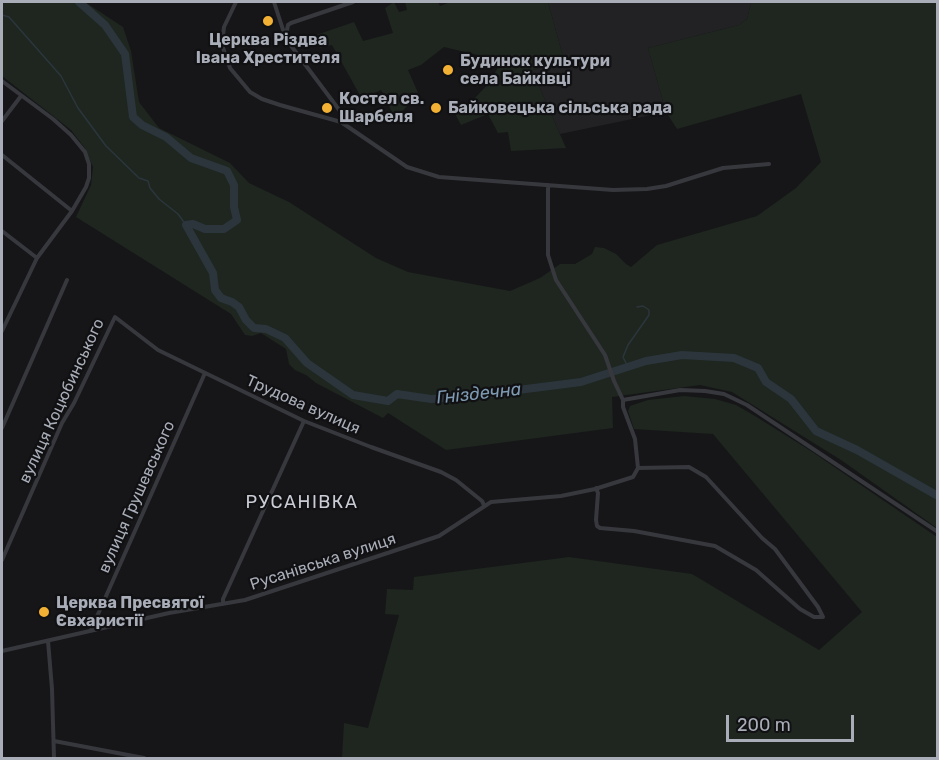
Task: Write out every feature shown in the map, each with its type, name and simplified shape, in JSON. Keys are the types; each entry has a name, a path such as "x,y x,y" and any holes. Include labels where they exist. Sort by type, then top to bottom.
{"street":[{"path":"236,2 224,27 222,45 230,68 243,85 262,99 341,122 407,166 439,177 613,190 647,189 723,168 769,164"},
{"path":"274,2 286,39 340,111 341,122"},
{"path":"286,39 286,31 291,23 353,2"},
{"path":"2,81 53,119 70,135 85,152 89,164 89,178 72,211 37,258 2,331"},
{"path":"2,121 21,96"},
{"path":"2,155 72,211"},
{"path":"548,185 549,255 556,280 600,345 623,400 635,439 638,468 689,467 706,477 775,549 823,617 814,617 800,609 756,570 715,546 634,531 600,528 596,520 598,493 596,488"},
{"path":"2,231 37,258"},
{"path":"2,428 67,280"},
{"name":"Трудова вулиця","path":"115,317 158,350 304,421 441,472 456,480 484,505"},
{"name":"вулиця Коцюбинського","path":"2,560 62,423 115,317"},
{"name":"вулиця Грушевського","path":"90,631 205,373"},
{"path":"623,400 680,390 724,394 747,405 938,532"},
{"path":"223,604 223,599 304,421"},
{"name":"Русанівська вулиця","path":"2,651 245,600 439,536 491,502 561,496 596,488 633,477 638,468"},
{"path":"48,640 54,759"},
{"path":"54,741 144,759"}],"shaded area":[{"path":"2,2 85,2 123,27 131,51 139,102 159,128 230,163 249,183 289,202 376,258 408,272 510,291 540,278 560,264 575,264 592,254 595,247 604,248 616,254 631,267 657,245 757,216 796,188 821,162 801,94 677,129 666,112 648,48 739,25 747,19 751,3 937,2 937,528 841,460 732,392 700,385 612,397 613,428 446,450 388,413 383,418 316,383 289,364 286,349 261,333 252,336 245,335 231,314 76,217 91,185 93,167 84,147 71,130 2,76"},
{"path":"394,2 399,12 407,10 405,2 438,2 440,6 447,2 548,2 564,60 532,70 566,148 511,151 508,132 498,133 488,114 461,125 454,112 473,100 489,83 500,64 495,57 444,47 421,65 408,70 419,95 395,118 381,90 362,99 332,45 320,48 313,36 354,22 363,41 393,33 385,8"},
{"path":"548,2 758,2 751,4 747,19 739,25 648,48 666,112 560,134 532,70 564,60"},
{"path":"684,396 715,399 736,405 811,451 937,537 937,758 342,758 344,723 368,728 399,615 385,614 387,589 413,590 414,577 569,557 692,574 819,650 862,612 713,434 634,429 628,411 630,406 648,400"}],"waterway":[{"name":"Гніздечна","path":"79,2 105,25 125,54 133,117 142,125 166,137 191,158 227,171 234,185 234,207 237,220 224,229 205,229 193,224 186,225 213,273 215,290 221,298 239,307 246,320 254,328 266,329 285,338 307,363 353,395 388,401 397,394 431,399 463,397 581,382 646,361 682,355 734,358 758,368 766,382 791,399 816,431 857,450 938,496"},
{"path":"2,15 9,17 61,76 78,108 106,146 138,177"},
{"path":"139,178 148,181 150,188 159,199 178,214 186,225"},
{"path":"628,367 623,357 628,345 649,315 649,310 643,306 637,307"}],"place":[{"name":"Церква Різдва Івана Хрестителя","path":"268,21"},
{"name":"Будинок культури села Байківці","path":"448,70"},
{"name":"Костел св. Шарбеля","path":"327,108"},
{"name":"Байковецька сільська рада","path":"436,108"},
{"name":"Церква Пресвятої Євхаристії","path":"44,612"}],"district":[{"name":"РУСАНІВКА","path":"302,503"}]}
